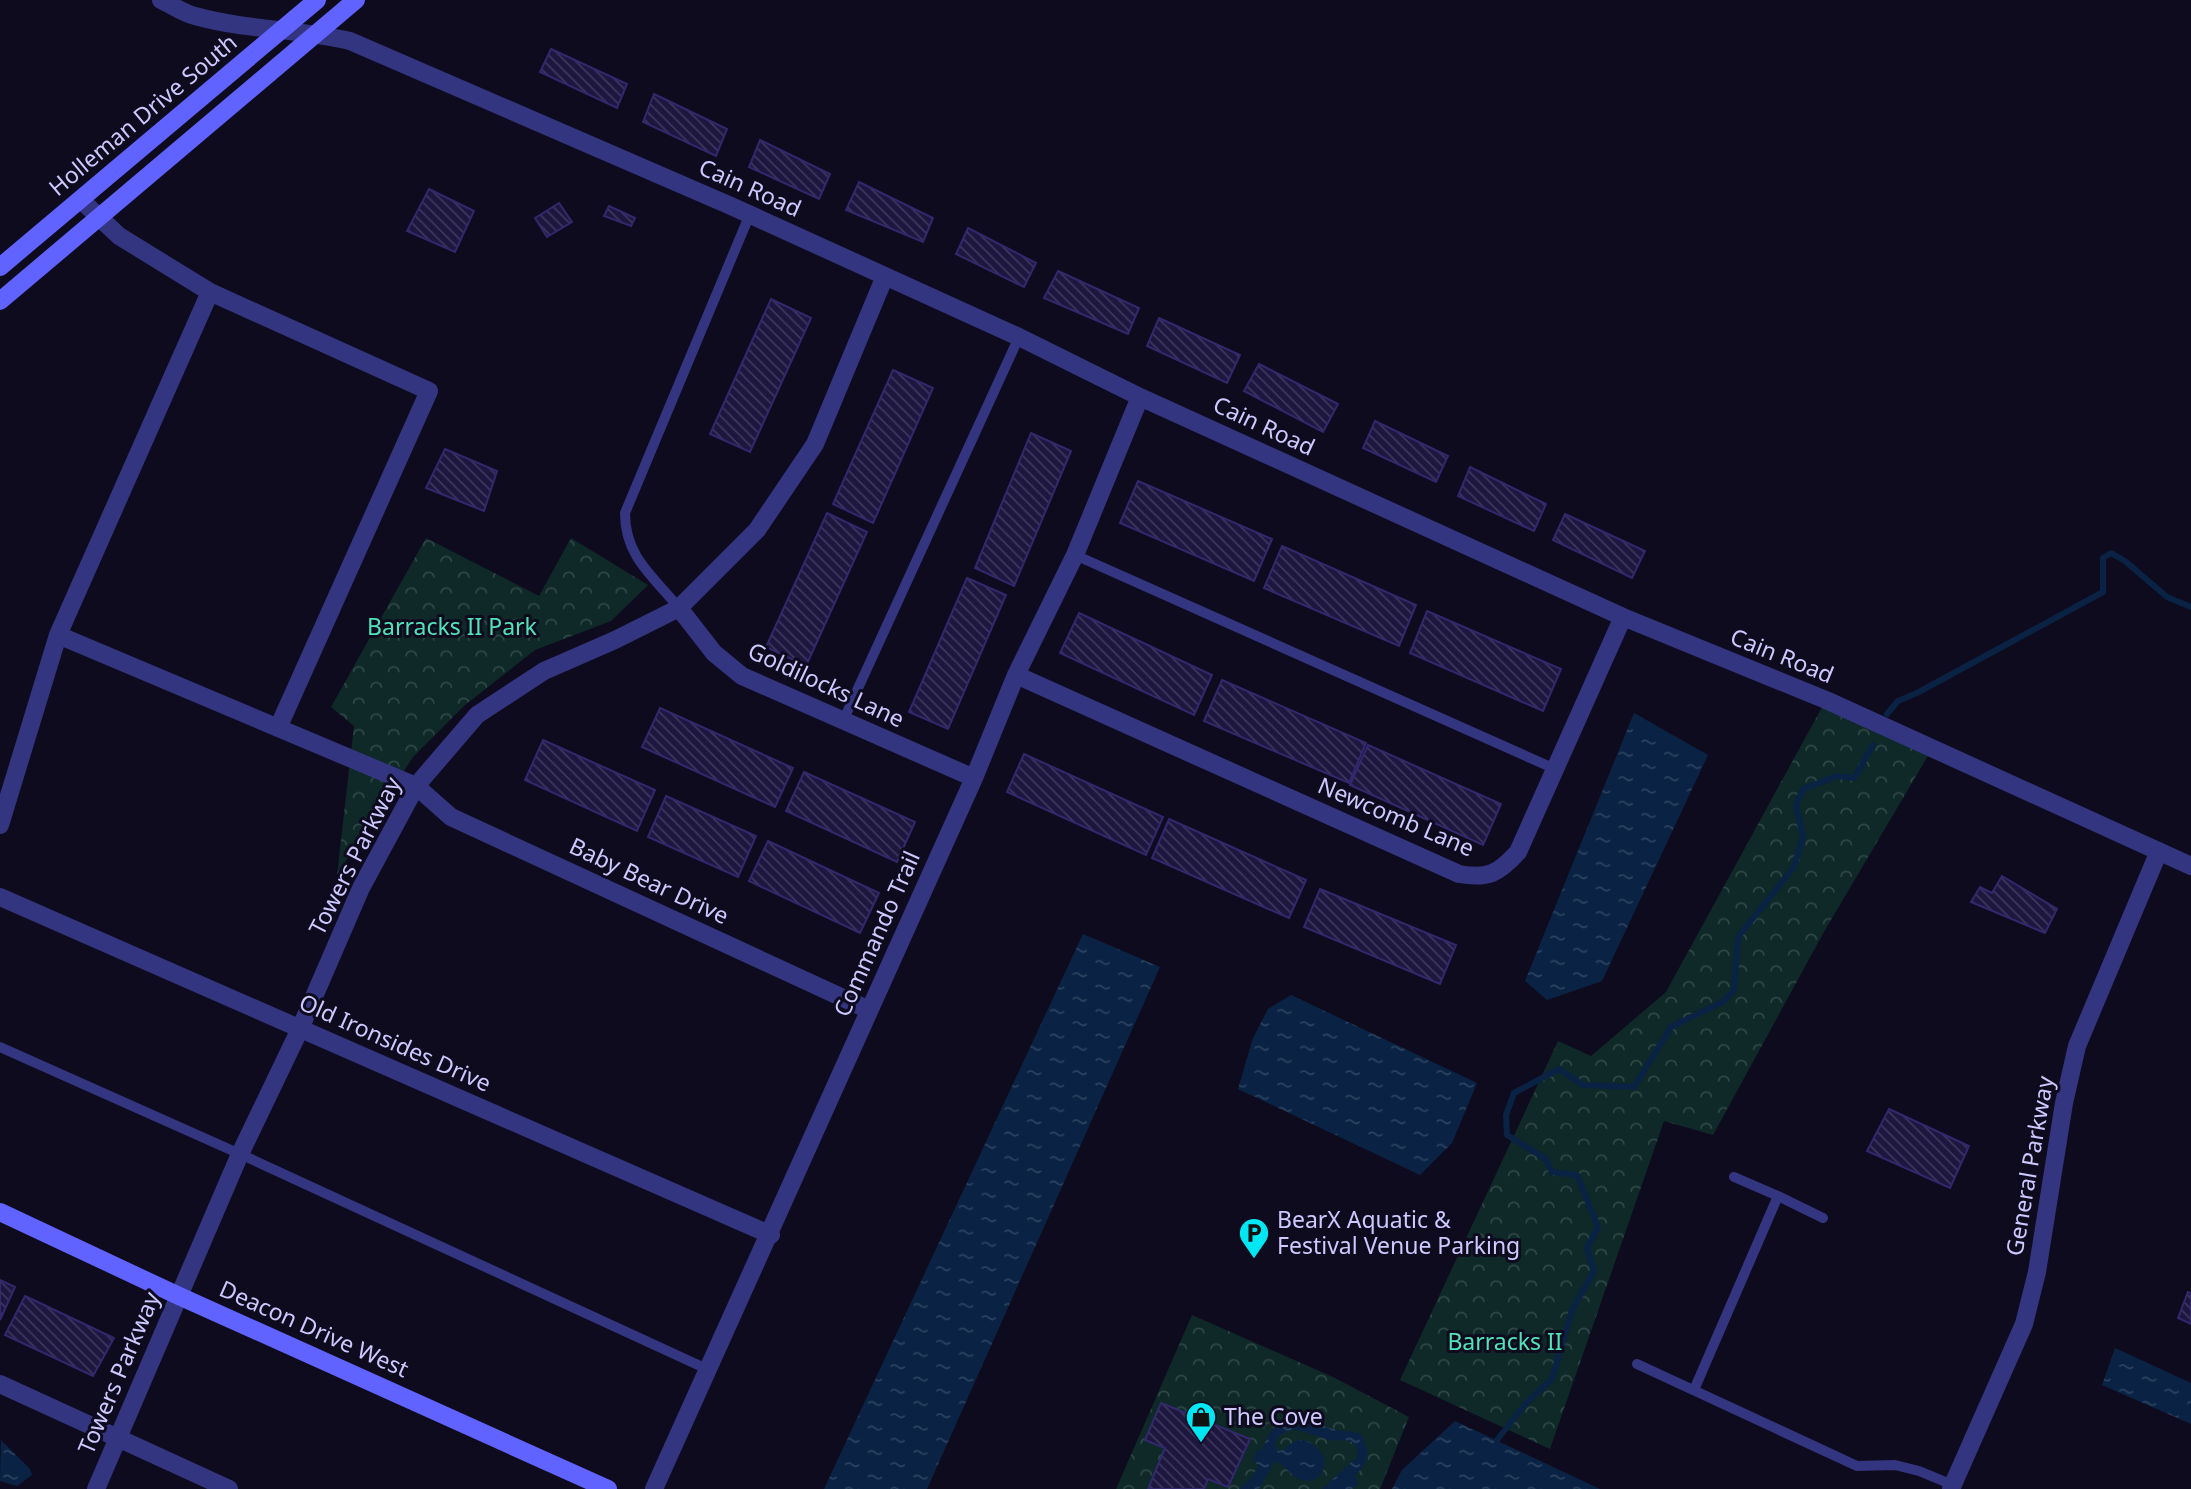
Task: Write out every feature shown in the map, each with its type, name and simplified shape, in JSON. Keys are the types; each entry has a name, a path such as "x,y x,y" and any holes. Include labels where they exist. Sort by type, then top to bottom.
{"street":[{"name":"Cain Road","path":"160,0 192,16 253,28 317,33 350,41 750,214 1018,337 1140,397 1623,617 1826,700 2191,866"},
{"name":"Holleman Drive South","path":"0,267 317,0"},
{"path":"0,301 356,0"},
{"path":"81,200 119,236 210,292 429,391 278,728"},
{"name":"Towers Parkway","path":"96,1489 240,1154 300,1029 361,888 416,786 477,715 544,671 679,608 757,530 815,444 885,276"},
{"path":"0,825 58,635 210,292"},
{"name":"Commando Trail","path":"654,1489 771,1235 974,778 1016,675 1075,555 1140,397"},
{"name":"Goldilocks Lane","path":"679,608 714,653 742,676 974,778"},
{"name":"Newcomb Lane","path":"1016,675 1459,874 1475,877 1492,875 1518,852 1623,617"},
{"name":"Baby Bear Drive","path":"58,635 416,786 451,817 869,1010"},
{"name":"General Parkway","path":"1955,1488 2024,1324 2037,1272 2064,1102 2077,1046 2159,851"},
{"name":"Old Ironsides Drive","path":"0,897 771,1235"},
{"name":"Deacon Drive West","path":"0,1212 608,1489"},
{"path":"0,1384 229,1489"}],"lane":[{"path":"679,608 633,553 625,533 625,513 750,214"},
{"path":"843,721 1018,337"},
{"path":"1075,555 1555,769"},
{"path":"0,1047 240,1154 709,1370"},
{"path":"1734,1177 1823,1217"},
{"path":"1694,1390 1778,1196"},
{"path":"1637,1364 1857,1466 1895,1465 1919,1471 1955,1488"}],"green space":[{"name":"Barracks II Park","path":"426,538 539,596 571,538 648,585 611,621 535,650 465,705 413,757 337,875 354,726 331,707"},
{"name":"Barracks II","path":"1826,700 1932,749 1825,930 1713,1135 1664,1121 1550,1449 1400,1380 1558,1041 1591,1056 1666,992"},
{"path":"1192,1315 1335,1378 1409,1417 1380,1489 1116,1489"}],"water":[{"path":"1634,713 1708,755 1602,981 1547,1000 1525,981"},
{"path":"1083,934 1160,967 927,1489 824,1489"},
{"path":"1291,995 1477,1083 1452,1143 1420,1175 1238,1089 1253,1038 1268,1009"},
{"path":"2115,1348 2191,1383 2191,1424 2102,1385"},
{"path":"1288,1418 1361,1434 1367,1456 1364,1466 1355,1475 1358,1484 1352,1489 1322,1489 1356,1458 1358,1451 1353,1443 1292,1430 1279,1436 1275,1444 1279,1451 1299,1440 1312,1443 1324,1457 1324,1469 1319,1476 1310,1481 1298,1479 1275,1461 1259,1489 1239,1489 1253,1476 1258,1465 1253,1461 1257,1449 1261,1451 1271,1432"},
{"path":"1455,1421 1600,1489 1392,1489 1402,1470"},
{"path":"1,1440 30,1469 32,1475 17,1486 0,1481"}],"building":[{"path":"551,49 627,84 617,108 540,72"},
{"path":"654,94 727,129 716,156 643,122"},
{"path":"760,140 830,174 819,199 749,167"},
{"path":"859,182 933,218 923,242 846,210"},
{"path":"429,189 474,211 455,252 407,231"},
{"path":"559,203 572,222 547,237 535,218"},
{"path":"609,206 635,218 631,226 604,216"},
{"path":"968,228 1036,263 1024,287 956,254"},
{"path":"1058,271 1139,308 1128,334 1044,298"},
{"path":"771,299 811,318 750,452 710,434"},
{"path":"1159,318 1240,355 1227,383 1147,346"},
{"path":"1259,364 1338,404 1323,432 1244,391"},
{"path":"893,370 933,388 873,523 833,504"},
{"path":"1375,421 1448,456 1436,482 1363,448"},
{"path":"1031,433 1071,451 1014,586 975,568"},
{"path":"445,449 497,471 484,511 426,488"},
{"path":"1470,467 1546,504 1534,531 1458,496"},
{"path":"1138,481 1272,539 1254,581 1120,523"},
{"path":"827,513 867,532 806,666 766,647"},
{"path":"1565,514 1645,551 1632,578 1553,540"},
{"path":"1282,546 1416,605 1399,646 1264,588"},
{"path":"967,578 1006,595 948,729 909,712"},
{"path":"1427,611 1561,669 1543,711 1410,653"},
{"path":"1079,613 1212,675 1194,715 1060,653"},
{"path":"1222,680 1366,743 1349,783 1204,721"},
{"path":"660,708 793,768 775,807 642,747"},
{"path":"543,740 655,790 637,831 525,780"},
{"path":"1368,745 1501,804 1483,845 1350,785"},
{"path":"1024,754 1163,817 1146,855 1007,792"},
{"path":"804,772 915,822 897,862 786,811"},
{"path":"666,796 756,836 738,877 648,837"},
{"path":"1169,819 1306,880 1289,918 1152,858"},
{"path":"768,841 879,893 860,933 749,881"},
{"path":"2002,876 2057,909 2045,933 1971,902 1980,887 1992,893"},
{"path":"1320,889 1456,945 1440,984 1304,927"},
{"path":"1889,1109 1969,1146 1950,1188 1867,1151"},
{"path":"0,1280 15,1287 0,1320"},
{"path":"2188,1292 2191,1293 2191,1324 2178,1318"},
{"path":"25,1296 114,1338 93,1376 5,1335"},
{"name":"The Cove","path":"1161,1403 1250,1439 1228,1487 1208,1479 1204,1489 1148,1489 1165,1448 1145,1440"}],"waterway":[{"path":"1887,714 1898,701 2103,592 2103,558 2111,553 2125,561 2167,597 2191,607"},
{"path":"1497,1449 1497,1440 1526,1403 1552,1379 1572,1310 1594,1271 1587,1248 1598,1227 1577,1175 1552,1172 1546,1159 1507,1135 1506,1115 1514,1093 1559,1069 1583,1085 1634,1087 1671,1027 1724,1001 1734,990 1738,937 1794,867 1803,837 1796,805 1803,789 1837,776 1854,778 1873,745"}],"place":[{"name":"BearX Aquatic & Festival Venue Parking","path":"1254,1260"},
{"name":"The Cove","path":"1201,1444"}]}
